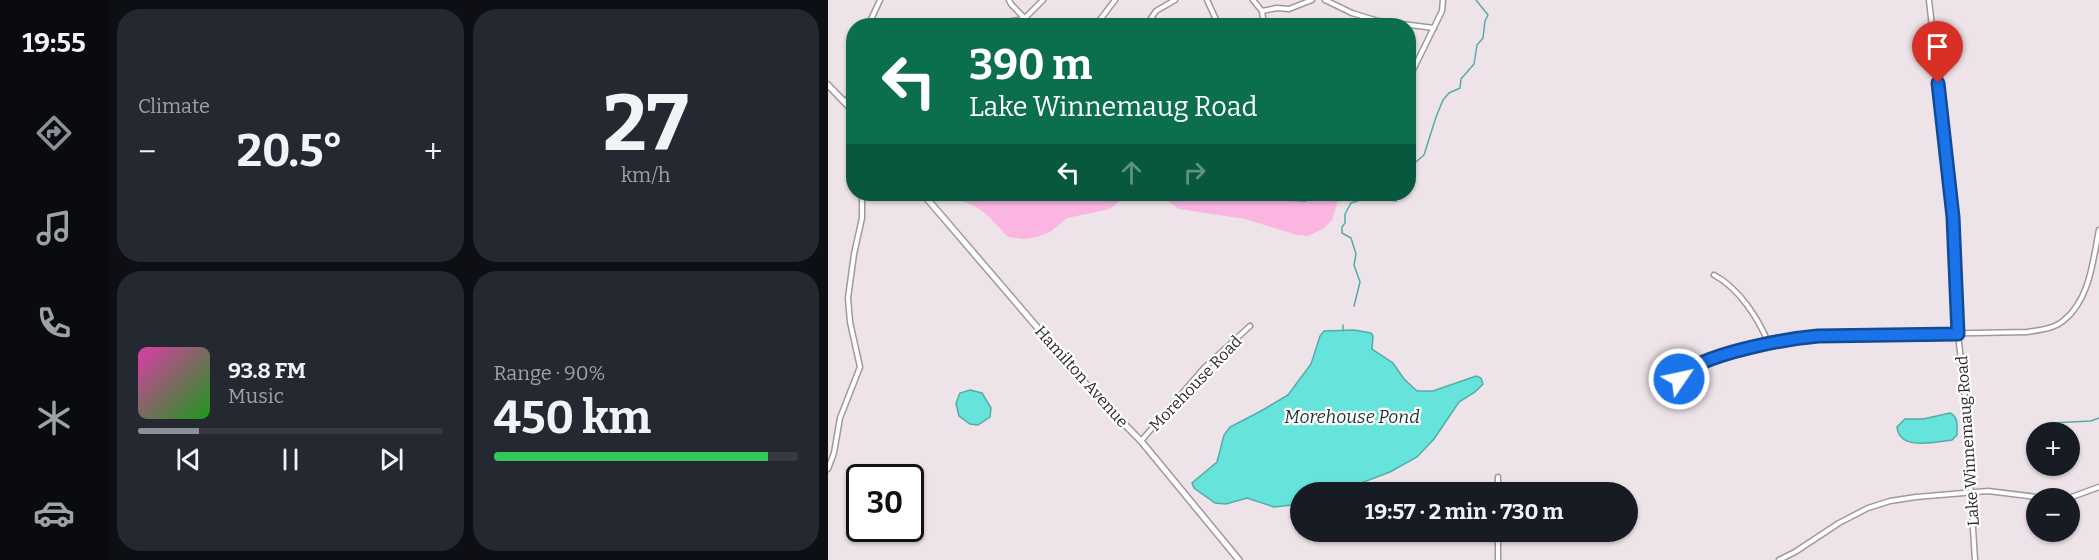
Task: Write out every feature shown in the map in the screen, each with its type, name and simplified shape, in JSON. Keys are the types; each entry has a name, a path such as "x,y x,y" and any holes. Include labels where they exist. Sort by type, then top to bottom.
{"street":[{"path":"872,18 880,0"},
{"path":"1009,0 1023,18"},
{"path":"1025,18 1043,0"},
{"path":"1101,18 1115,0"},
{"path":"1151,18 1156,11 1175,0"},
{"path":"1207,0 1216,18"},
{"path":"1253,0 1262,11 1263,18"},
{"path":"1262,11 1277,8 1289,9 1312,0"},
{"path":"1324,0 1352,14 1367,18"},
{"path":"1416,64 1442,11 1443,0"},
{"name":"Lake Winnemaug Road","path":"1929,0 1953,217 1958,334 1964,387 1975,560"},
{"path":"1416,26 1434,28"},
{"path":"828,85 845,103"},
{"path":"828,469 834,453 840,418 860,367 850,322 848,298 862,218 862,201"},
{"name":"Hamilton Avenue","path":"929,201 1090,389 1141,441 1239,560"},
{"path":"1679,379 1691,368 1718,357 1769,344 1818,336 2027,332 2049,328 2062,322 2074,310 2083,295 2099,230"},
{"path":"1714,275 1726,282 1752,312 1769,344"},
{"name":"Morehouse Road","path":"1141,441 1204,368 1250,326"},
{"path":"1498,477 1498,482"},
{"path":"2080,494 2099,487"},
{"path":"1779,560 1796,552 1839,523 1868,508 1890,501 1916,496 1988,490 2026,495"},
{"path":"1498,542 1498,560"}],"shaded area":[{"path":"960,201 1120,201 1110,209 1067,218 1050,232 1023,239 1008,237 981,210"},
{"path":"1168,201 1338,201 1332,220 1323,229 1308,236 1297,235 1245,219 1179,209"}],"water":[{"name":"Morehouse Pond","path":"1354,330 1371,333 1373,336 1372,349 1393,363 1404,379 1417,391 1433,391 1476,376 1481,378 1483,384 1459,402 1434,439 1417,457 1390,472 1364,482 1290,482 1290,505 1274,507 1247,498 1226,504 1215,503 1194,488 1192,483 1217,462 1224,435 1230,427 1288,395 1311,364 1320,336 1324,331"},
{"path":"970,390 982,393 991,408 990,417 978,425 970,424 959,416 956,403 960,393"},
{"path":"1950,413 1955,417 1957,426 1957,435 1952,440 1919,443 1911,442 1899,435 1897,427 1905,419 1923,419"}],"waterway":[{"path":"1416,162 1424,155 1443,100 1449,93 1460,88 1461,79 1474,64 1477,45 1483,38 1488,15 1476,0"},
{"path":"1354,306 1360,282 1354,265 1356,254 1351,238 1342,233 1342,227 1351,203 1357,201"},
{"path":"1343,325 1343,331"},
{"path":"2071,422 2091,421 2099,418"}],"route":[{"path":"1679,379 1691,368 1718,357 1796,338 1958,334 1953,217 1938,83"}]}
